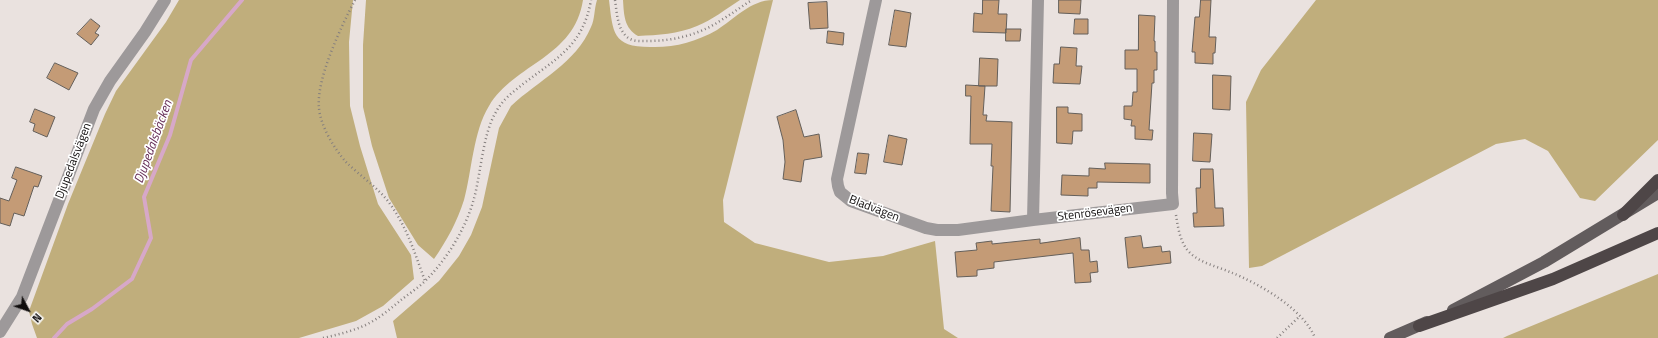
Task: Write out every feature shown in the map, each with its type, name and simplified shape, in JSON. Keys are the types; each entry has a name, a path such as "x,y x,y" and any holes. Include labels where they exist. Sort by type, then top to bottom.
{"highway":[{"path":"1623,215 1658,180"},
{"path":"1419,326 1553,280 1658,233"}],"main road":[{"path":"1390,338 1419,326 1507,282 1658,194"}],"street":[{"name":"Djupedalsvägen","path":"0,332 22,297 94,109 110,81 145,32 165,0"},
{"name":"Bladvägen","path":"876,0 837,179 840,192 851,201 914,224 937,230 958,230 1033,220"},
{"path":"1033,220 1038,0"},
{"path":"1173,0 1173,204"},
{"name":"Stenrösevägen","path":"1033,220 1173,204"}],"path":[{"path":"355,0 340,29 319,90 319,110 328,136 346,161 389,202 407,232 424,281"},
{"path":"323,338 362,327 388,312 424,281 449,251 465,223 473,203 491,124 496,112 505,99 567,50 579,36 586,22 591,0"},
{"path":"615,0 618,20 623,32 628,38 635,41 658,41 689,36 713,25 752,0"},
{"path":"1173,204 1180,235 1184,245 1194,256 1206,263 1240,276 1260,287 1300,316 1308,325 1315,338"},
{"path":"1277,338 1300,316"}],"shaded area":[{"path":"179,0 353,0 349,42 350,106 360,146 378,204 411,255 414,279 383,306 356,321 299,338 37,338 29,311 68,204 105,114 116,91 166,22"},
{"path":"366,0 583,0 577,19 568,35 556,48 513,79 500,91 489,106 479,128 464,200 451,231 434,259 418,245 389,198 372,146 363,107 363,45"},
{"path":"597,0 609,0 614,29 621,41 637,46 659,47 676,45 701,38 717,30 743,11 757,3 773,0 723,200 724,222 755,243 829,262 883,256 935,241 944,329 958,338 397,338 393,321 439,281 459,256 471,235 482,207 499,128 511,106 556,70 576,51 584,40 592,24"},
{"path":"623,0 740,0 708,21 690,29 668,34 638,36 633,33 627,25 624,16"},
{"path":"1316,0 1658,0 1658,140 1595,201 1580,198 1548,151 1525,139 1496,144 1262,266 1249,268 1246,102 1261,70"},
{"path":"1658,274 1658,338 1503,338 1507,336"}],"building":[{"path":"983,0 999,0 998,14 1007,14 1006,33 973,32 974,13 982,14"},
{"path":"1059,0 1081,0 1080,14 1059,13"},
{"path":"1201,0 1211,0 1209,37 1216,37 1215,53 1213,53 1213,64 1195,63 1195,52 1192,52 1195,17 1199,17"},
{"path":"827,2 828,28 810,29 808,3"},
{"path":"895,10 911,13 906,47 889,45"},
{"path":"1139,15 1155,16 1154,41 1155,52 1157,52 1157,70 1154,70 1154,83 1152,83 1149,130 1153,130 1152,140 1135,139 1135,126 1131,126 1132,120 1124,119 1124,106 1132,106 1133,92 1137,92 1137,69 1125,69 1125,50 1138,50"},
{"path":"91,19 100,26 95,33 99,35 91,45 77,34"},
{"path":"1075,19 1088,19 1088,34 1074,34"},
{"path":"1006,29 1021,29 1020,41 1006,41"},
{"path":"828,31 844,33 843,45 827,43"},
{"path":"1061,47 1077,48 1076,66 1082,66 1080,84 1053,83 1054,64 1059,64"},
{"path":"980,58 998,59 997,86 979,86"},
{"path":"55,63 78,73 69,90 47,78"},
{"path":"1213,75 1231,76 1230,110 1213,109"},
{"path":"966,85 985,86 983,115 987,115 986,121 1012,122 1010,212 991,211 993,166 991,166 992,144 970,144 971,96 966,96"},
{"path":"1057,107 1068,107 1068,113 1082,114 1082,131 1073,131 1072,144 1057,143"},
{"path":"35,109 55,117 47,137 33,131 35,124 30,122"},
{"path":"796,110 804,137 819,134 822,157 804,160 801,182 783,179 785,162 783,140 777,117"},
{"path":"1194,133 1212,134 1210,162 1193,161"},
{"path":"889,135 907,139 902,165 884,162"},
{"path":"858,153 869,154 866,174 855,173"},
{"path":"1105,163 1150,164 1150,183 1097,182 1097,188 1088,188 1088,196 1061,195 1062,175 1089,176 1089,168 1105,169"},
{"path":"16,167 42,176 38,187 34,186 24,216 14,213 10,226 0,223 0,198 9,201 17,180 12,178"},
{"path":"1201,169 1213,169 1215,208 1223,208 1224,226 1194,227 1193,213 1197,213 1196,188 1200,188"},
{"path":"1141,236 1143,248 1161,246 1162,252 1170,251 1171,263 1128,268 1125,238"},
{"path":"1080,238 1081,250 1089,250 1090,262 1097,261 1098,272 1090,273 1091,282 1075,283 1073,253 994,262 994,268 977,270 977,276 957,277 955,252 977,250 976,243 992,241 992,244 1040,239 1040,243"}],"waterway":[{"name":"Djupedalsbäcken","path":"54,338 67,324 92,309 132,279 151,238 144,197 170,135 191,60 242,0"}]}
